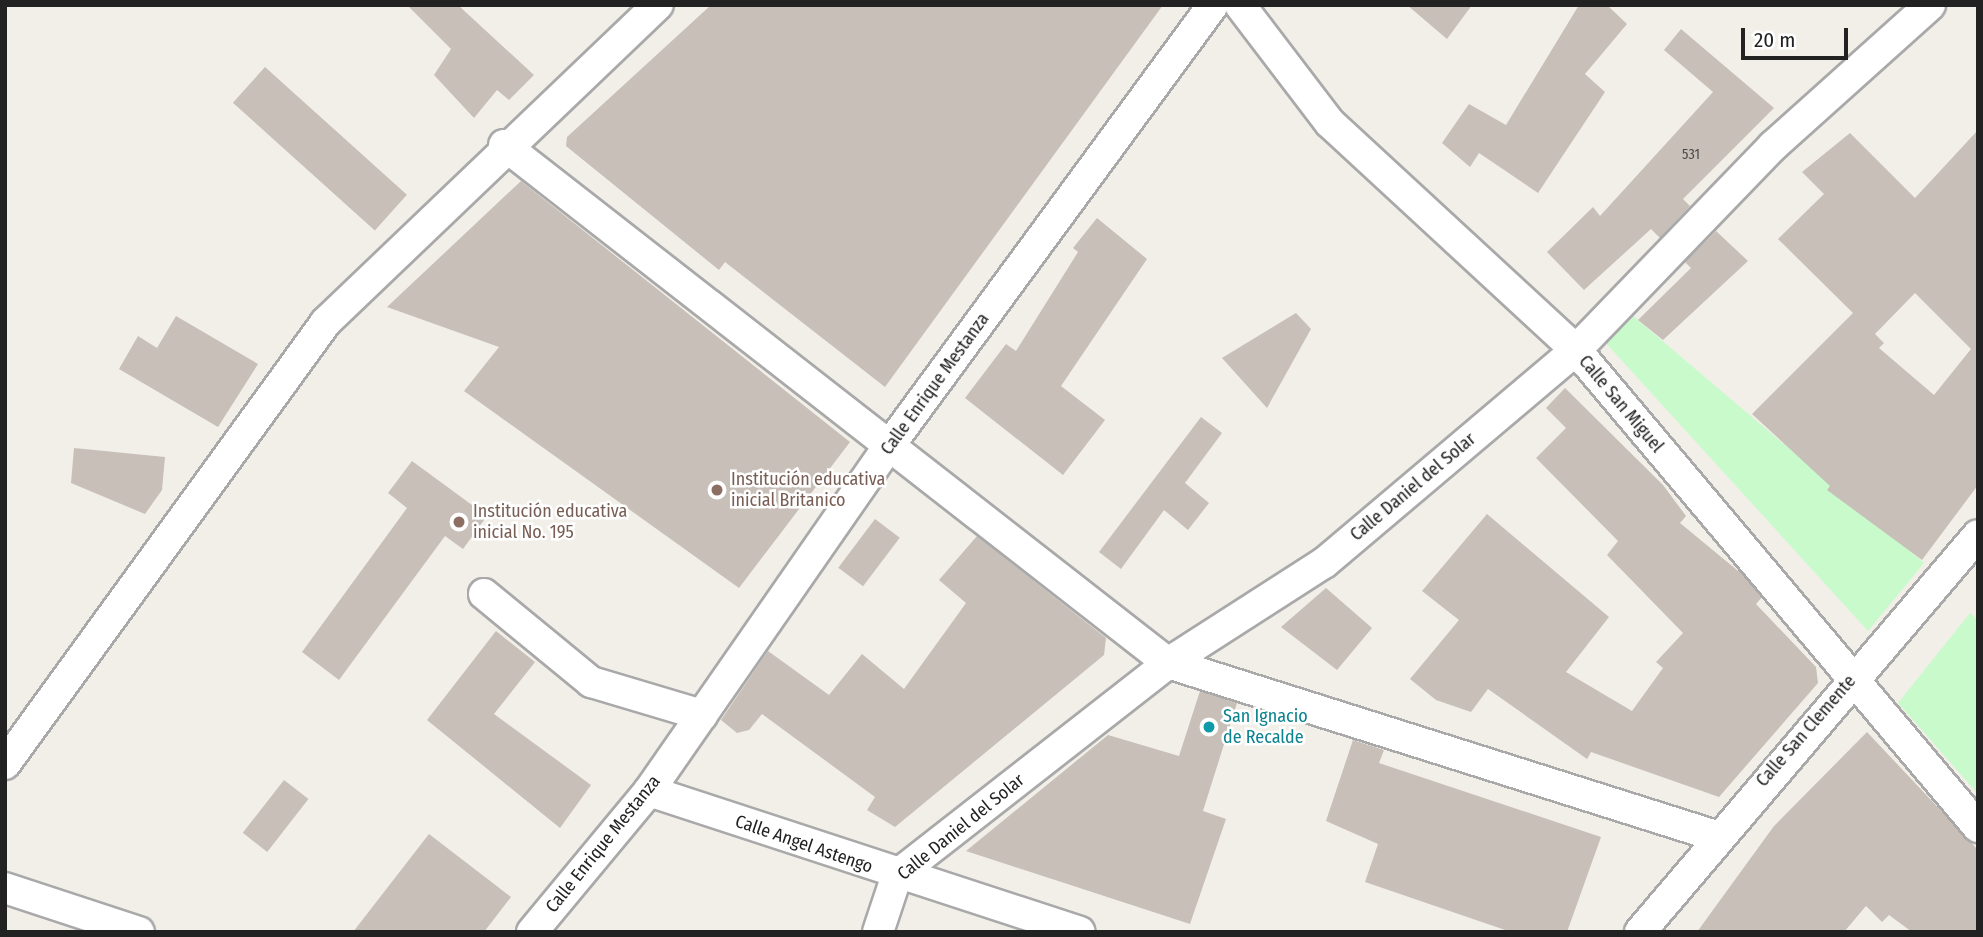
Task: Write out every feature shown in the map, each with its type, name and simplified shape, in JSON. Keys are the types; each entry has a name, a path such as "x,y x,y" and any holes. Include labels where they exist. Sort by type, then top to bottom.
{"street":[{"path":"5,764 326,322 504,145 658,5"},
{"name":"Calle Enrique Mestanza","path":"532,932 649,790 889,446 1213,5"},
{"name":"Calle San Miguel","path":"1240,5 1331,123 1576,350 1850,680 1978,827"},
{"name":"Calle Daniel del Solar","path":"878,932 897,875 1168,663 1324,562 1576,350 1773,146 1930,5"},
{"path":"504,145 1168,663 1716,836"},
{"name":"Calle San Clemente","path":"1640,932 1716,836 1978,535"},
{"path":"484,594 591,682 702,715"},
{"name":"Calle Angel Astengo","path":"649,790 897,875 1080,932"},
{"path":"5,888 139,932"}],"green space":[{"path":"1633,316 1924,563 1868,631 1604,341"},
{"path":"1970,613 1978,620 1978,794 1898,703"}],"building":[{"path":"407,5 458,5 534,75 509,100 497,90 474,118 434,75 451,49"},
{"path":"711,5 1163,5 885,387 725,262 719,270 566,146 567,137"},
{"path":"1407,5 1472,5 1447,39"},
{"path":"1579,5 1607,5 1627,24 1585,74 1605,92 1538,193 1479,153 1470,167 1442,143 1469,104 1506,125"},
{"path":"1681,29 1774,108 1683,199 1690,206 1660,238 1651,229 1584,290 1547,252 1593,207 1600,216 1713,92 1664,50"},
{"path":"265,67 407,195 375,230 233,103"},
{"path":"1978,130 1978,485 1922,560 1827,490 1830,486 1752,414 1853,313 1778,239 1824,194 1802,172 1850,133 1915,198","holes":["1915,293 1971,349 1934,395 1879,348 1884,343 1875,334"]},
{"path":"521,181 850,442 739,588 464,391 499,347 387,307"},
{"path":"1097,218 1147,259 1061,386 1105,420 1063,475 965,398 1006,344 1016,351 1078,252 1073,248"},
{"path":"1716,231 1748,261 1663,340 1638,320 1691,268 1685,262"},
{"path":"1296,313 1311,329 1267,408 1222,358"},
{"path":"176,316 258,364 218,427 119,369 138,336 157,348"},
{"path":"1565,388 1663,485 1686,516 1680,523 1743,575 1762,597 1756,604 1816,667 1818,683 1719,797 1591,752 1587,759 1488,689 1471,712 1436,700 1410,679 1459,620 1422,591 1487,514 1609,617 1566,672 1632,711 1663,668 1656,662 1683,633 1607,555 1618,541 1536,458 1566,428 1546,408"},
{"path":"1201,417 1222,433 1185,483 1209,503 1188,530 1164,510 1121,569 1099,552"},
{"path":"74,448 165,457 162,490 145,514 71,483"},
{"path":"412,461 487,516 463,549 445,536 339,680 302,652 407,508 388,493"},
{"path":"875,519 900,538 863,586 838,568"},
{"path":"977,536 1106,638 1104,655 895,827 867,810 875,797 762,714 749,730 737,733 721,720 768,651 829,695 862,654 904,689 966,603 939,580"},
{"path":"1326,588 1372,628 1337,670 1281,627"},
{"path":"496,631 535,662 494,714 591,785 560,828 427,720"},
{"path":"1200,691 1237,703 1203,811 1226,819 1190,924 966,851 1108,735 1179,756"},
{"path":"1867,732 1978,850 1978,932 1912,932 1889,915 1882,922 1866,906 1844,932 1697,932 1774,826"},
{"path":"1353,740 1384,750 1379,763 1601,837 1567,932 1511,932 1365,882 1378,844 1326,821"},
{"path":"284,780 308,799 267,852 243,833"},
{"path":"429,834 511,897 484,932 353,932"}],"place":[{"name":"Institución educativa inicial Britanico","path":"717,490"},
{"name":"Institución educativa inicial No. 195","path":"459,522"},
{"name":"San Ignacio de Recalde","path":"1209,727"}]}
